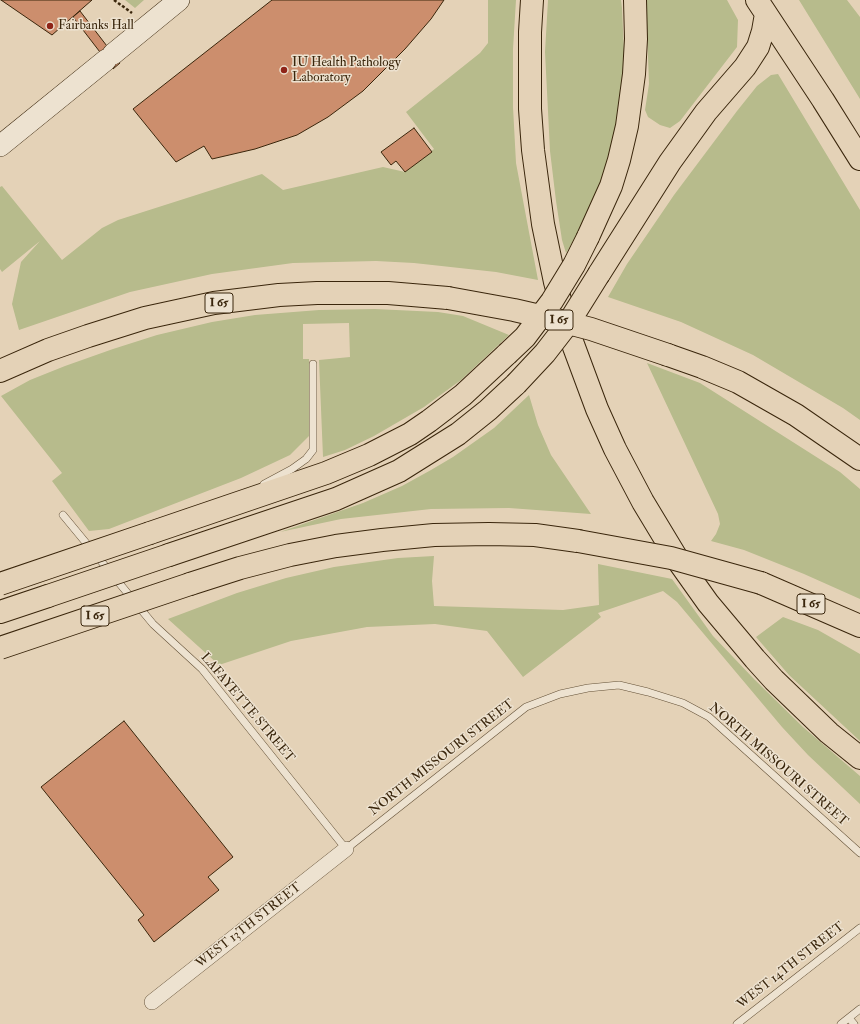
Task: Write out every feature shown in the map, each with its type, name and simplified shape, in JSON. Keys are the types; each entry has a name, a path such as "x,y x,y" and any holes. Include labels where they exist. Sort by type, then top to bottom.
{"highway":[{"path":"532,0 530,32 530,109 533,150 543,224 555,282 571,339 597,409 615,449 642,502 677,559 708,603 774,680 818,723 860,758"},
{"path":"0,584 348,465 390,445 423,425 446,409 478,383 525,337 552,302 574,265 611,186 627,126 634,74 636,39 635,0"},
{"path":"761,7 827,106 860,159"},
{"path":"0,612 323,504 359,490 399,471 458,434 488,410 516,384 545,353 570,322 670,162 706,112 745,66 758,47 763,31 761,7"},
{"name":"I 65","path":"0,371 48,350 88,336 145,318 214,303 279,295 317,293 388,293 448,298 514,310 591,329 702,367 738,382 796,415 860,459"},
{"name":"I 65","path":"0,648 240,568 290,555 336,546 434,535 488,534 536,536 578,541 671,558 761,583 860,626"}],"main road":[{"path":"0,146 179,0"}],"street":[{"name":"WEST 13TH STREET","path":"152,1002 346,849"}],"lane":[{"path":"195,518 292,469 306,458 313,450 313,364"},
{"name":"LAFAYETTE STREET","path":"63,515 153,624 202,669 346,849"},
{"name":"NORTH MISSOURI STREET","path":"346,849 526,707 560,694 588,688 619,685 683,703 708,717 860,853"},
{"name":"WEST 14TH STREET","path":"737,1024 860,928"},
{"path":"840,1024 860,1009"},
{"path":"849,1018 854,1024"}],"path":[{"path":"114,0 134,15"}],"green space":[{"path":"125,0 144,0 135,8"},
{"path":"488,0 516,0 513,49 513,107 516,163 538,280 496,272 414,263 376,261 293,263 212,274 130,292 19,330 12,304 21,262 40,241 2,272 0,269 0,187 2,186 62,260 102,228 118,220 262,174 283,190 383,167 405,172 434,149 406,112 480,53 488,43"},
{"path":"548,0 621,0 622,8 624,52 622,90 615,129 605,170 589,215 566,253 562,240 550,151 545,52"},
{"path":"646,0 727,0 738,20 737,47 680,121 670,128 660,125 648,117 645,110 649,84"},
{"path":"799,0 847,0 860,17 860,99"},
{"path":"778,74 860,210 860,420 843,408 753,355 681,322 608,297 627,264 674,195 737,111 757,86 771,75"},
{"path":"375,309 438,312 463,316 509,335 461,380 424,407 374,436 345,450 323,457 319,360 350,357 349,323 303,324 303,359 309,359 309,436 290,455 241,478 109,529 89,531 52,481 62,473 1,396 30,380 113,349 157,335 212,322 255,315 319,310"},
{"path":"647,363 700,383 840,472 860,489 860,599 804,574 744,550 711,541 720,524 718,514"},
{"path":"529,395 538,425 551,455 591,514 509,508 431,509 341,519 280,532 363,503 402,486 453,457 494,428"},
{"path":"434,556 432,581 434,606 563,610 599,605 598,564 672,579 713,636 754,679 803,727 860,776 860,804 808,755 782,727 677,602 663,591 598,613 601,617 523,677 487,631 435,624 367,627 291,641 219,665 168,619 237,593 286,578 334,567 398,558"},
{"path":"783,617 818,630 860,654 860,741 789,675 756,637"}],"building":[{"name":"Fairbanks Hall","path":"1,0 92,0 52,35"},
{"name":"IU Health Pathology Laboratory","path":"272,0 444,0 431,19 405,49 363,91 328,117 297,135 255,149 212,159 204,146 176,162 133,109"},
{"path":"80,11 120,63 113,69 73,17"},
{"path":"414,128 432,152 405,172 396,161 391,165 381,152"},
{"path":"124,721 233,857 208,877 219,890 154,942 138,920 144,915 41,787"}],"place":[{"name":"Fairbanks Hall","path":"50,26"},
{"name":"IU Health Pathology Laboratory","path":"284,70"}]}
